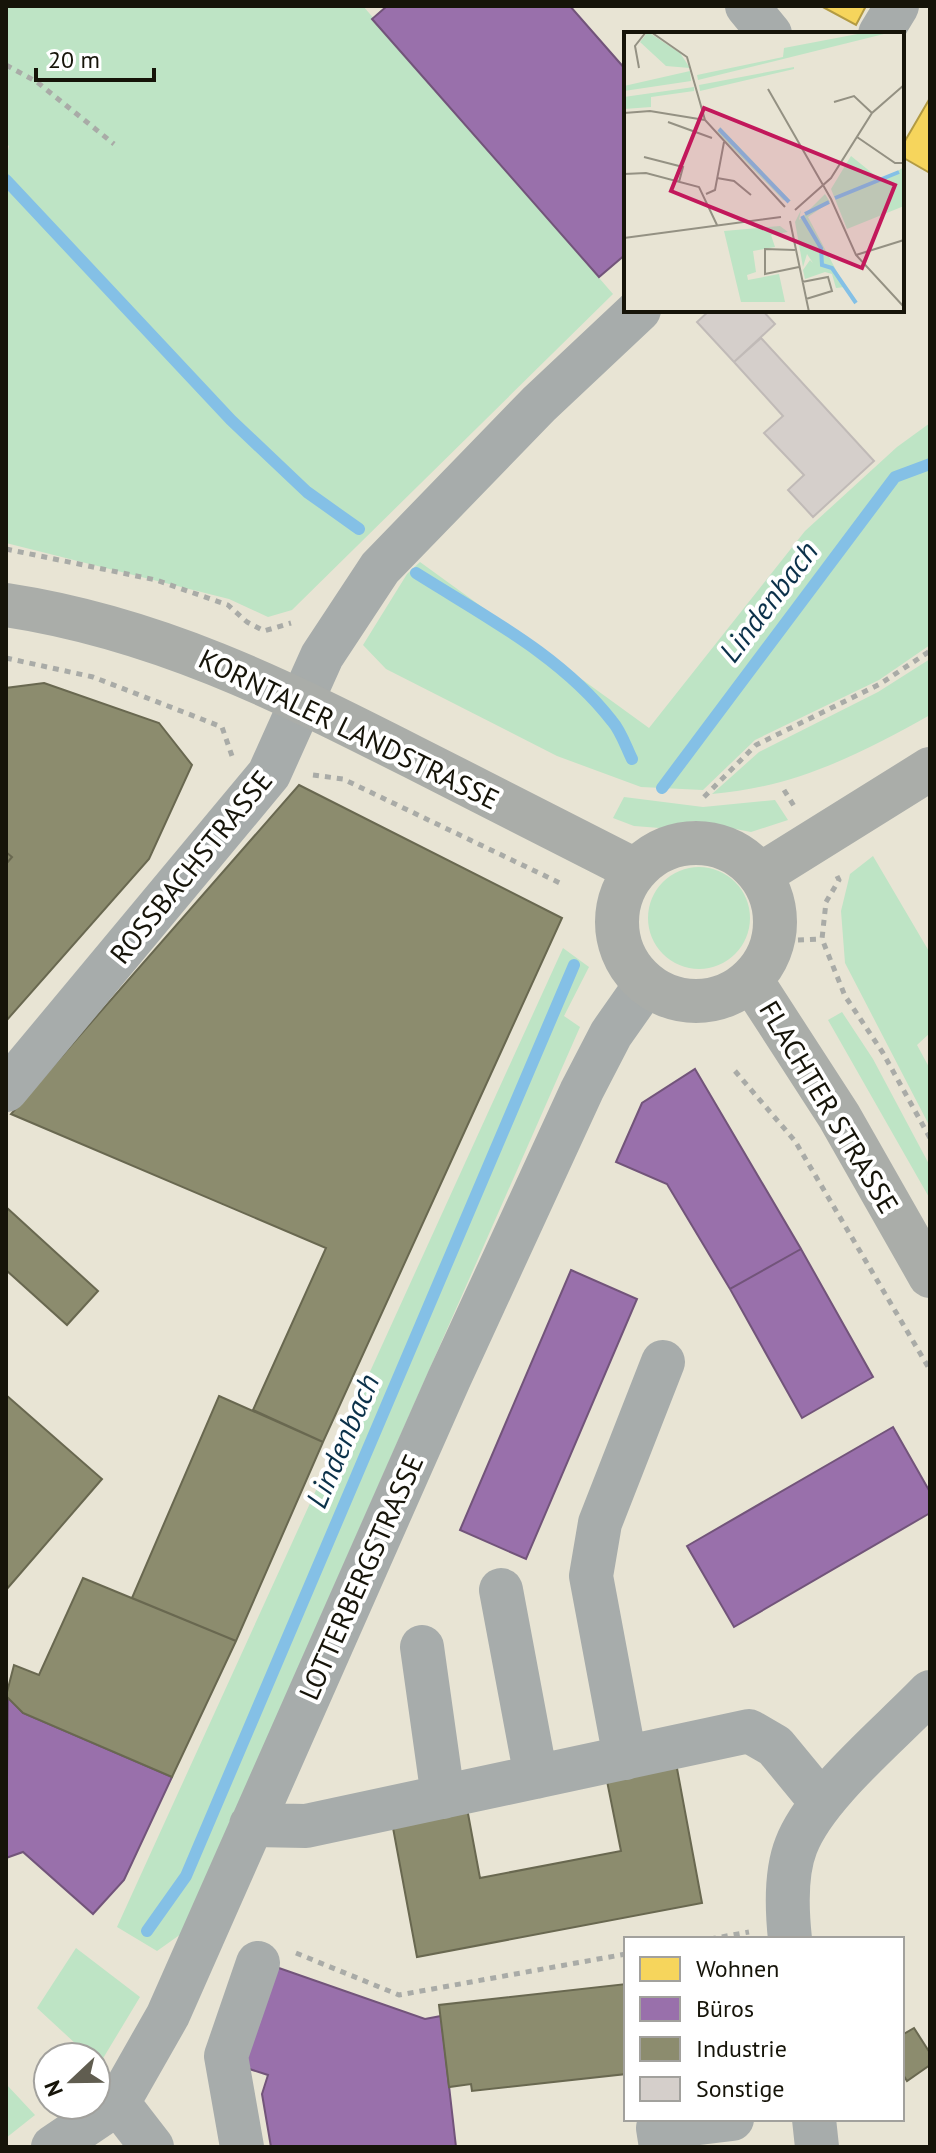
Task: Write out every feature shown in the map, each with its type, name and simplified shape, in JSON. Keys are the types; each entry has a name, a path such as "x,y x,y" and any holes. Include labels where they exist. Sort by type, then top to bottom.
{"main road":[{"name":"KORNTALER LANDSTRASSE","path":"6,605 42,610 185,649 304,701 635,870"},
{"path":"760,875 930,769"},
{"path":"698,842 733,851 760,875 771,895 776,918 774,941 765,962 751,980 727,995 700,1002 671,998 646,984 626,959 616,929 620,898 635,870 663,849 698,842"},
{"name":"FLACHTER STRASSE","path":"751,980 839,1116 930,1276"}],"street":[{"path":"747,6 768,32"},
{"path":"881,32 897,6"},
{"name":"ROSSBACHSTRASSE","path":"6,1090 269,774 333,636 380,568 435,508 637,312"},
{"name":"LOTTERBERGSTRASSE","path":"53,2147 118,2103 168,2015 582,1090 611,1034 646,984"},
{"path":"625,1758 591,1576 600,1523 663,1362"},
{"path":"501,1590 536,1777"},
{"path":"422,1647 443,1797"},
{"path":"790,1937 788,1899 796,1847 822,1803 930,1692"},
{"path":"251,1825 306,1826 749,1731 775,1746 822,1803"},
{"path":"242,2147 226,2056 270,1955"},
{"path":"168,2015 226,2056"},
{"path":"118,2103 152,2147"},
{"path":"661,2147 658,2128 716,2121"},
{"path":"814,2121 817,2147"}],"path":[{"path":"6,65 37,82 114,144"},
{"path":"6,549 76,561 156,580 228,605 264,631 303,617 333,636"},
{"path":"704,797 756,745 880,684 930,651"},
{"path":"774,941 822,939 845,996 883,1053 930,1138"},
{"path":"735,1071 795,1141 930,1370"},
{"path":"270,1955 399,1995 624,1954"}],"green space":[{"path":"6,6 363,6 613,294 292,610 268,617 229,599 6,543 6,160 9,146 6,144"},
{"path":"930,423 930,645 879,680 755,740 703,790 641,787 557,756 386,669 363,645 407,574 420,562 649,728 805,531 897,447"},
{"path":"930,659 930,715 826,767 771,784 712,794 759,752 878,692"},
{"path":"624,797 703,807 775,800 788,820 751,832 694,821 660,828 634,826 613,818"},
{"path":"873,856 930,953 930,1033 917,1045 930,1069 930,1127 845,963 841,911 850,874"},
{"path":"699,867 728,875 742,889 750,918 742,947 728,961 699,969 670,961 656,947 648,918 656,889 670,875"},
{"path":"563,948 589,967 564,1016 580,1027 181,1934 157,1951 117,1927"},
{"path":"842,1012 873,1059 930,1166 930,1199 828,1020"},
{"path":"76,1948 140,1997 112,2043 112,2041 73,2041 37,2008"},
{"path":"6,2084 32,2112 32,2117 6,2138"}],"building: Wohnen":[{"path":"821,6 866,6 856,25"},
{"path":"930,98 930,173 904,158 904,143"}],"building: Büros":[{"path":"387,6 570,6 624,68 624,256 599,277 372,19"},
{"path":"695,1069 801,1249 730,1289 667,1184 616,1162 642,1103"},
{"path":"801,1249 873,1377 802,1418 730,1289"},
{"path":"571,1270 637,1299 526,1559 460,1530"},
{"path":"893,1427 930,1492 930,1513 734,1627 687,1546"},
{"path":"8,1697 23,1713 172,1777 124,1880 93,1914 23,1852 6,1858"},
{"path":"276,1967 425,2019 441,2016 456,2147 271,2147 262,2094 268,2075 243,2067"}],"building: Industrie":[{"path":"44,683 159,723 192,765 149,859 6,1021 6,864 12,857 6,852 6,688"},
{"path":"44,683 159,723 192,765 149,859 6,1021 6,688"},
{"path":"299,785 562,918 323,1442 253,1410 326,1248 11,1114"},
{"path":"6,1207 98,1291 67,1325 6,1270"},
{"path":"6,1395 102,1479 6,1590"},
{"path":"219,1396 323,1442 236,1641 132,1598"},
{"path":"83,1578 236,1641 172,1777 23,1713 6,1696 14,1665 39,1675"},
{"path":"676,1763 702,1903 417,1957 391,1817 466,1803 480,1878 621,1851 606,1776"},
{"path":"624,1984 624,2074 472,2091 471,2084 449,2087 439,2005"},
{"path":"914,2028 930,2053 930,2065 907,2081 904,2076 904,2034"}],"building: Sonstige":[{"path":"708,312 764,312 775,324 734,362 697,322"},
{"path":"761,338 874,461 813,517 788,490 804,475 764,433 783,416 734,362"}],"waterway":[{"path":"6,180 231,420 307,492 359,529"},
{"name":"Lindenbach","path":"662,788 895,477 930,464"},
{"path":"416,573 521,639 570,676 615,725 632,759"},
{"name":"Lindenbach","path":"147,1931 186,1876 574,965"}]}
